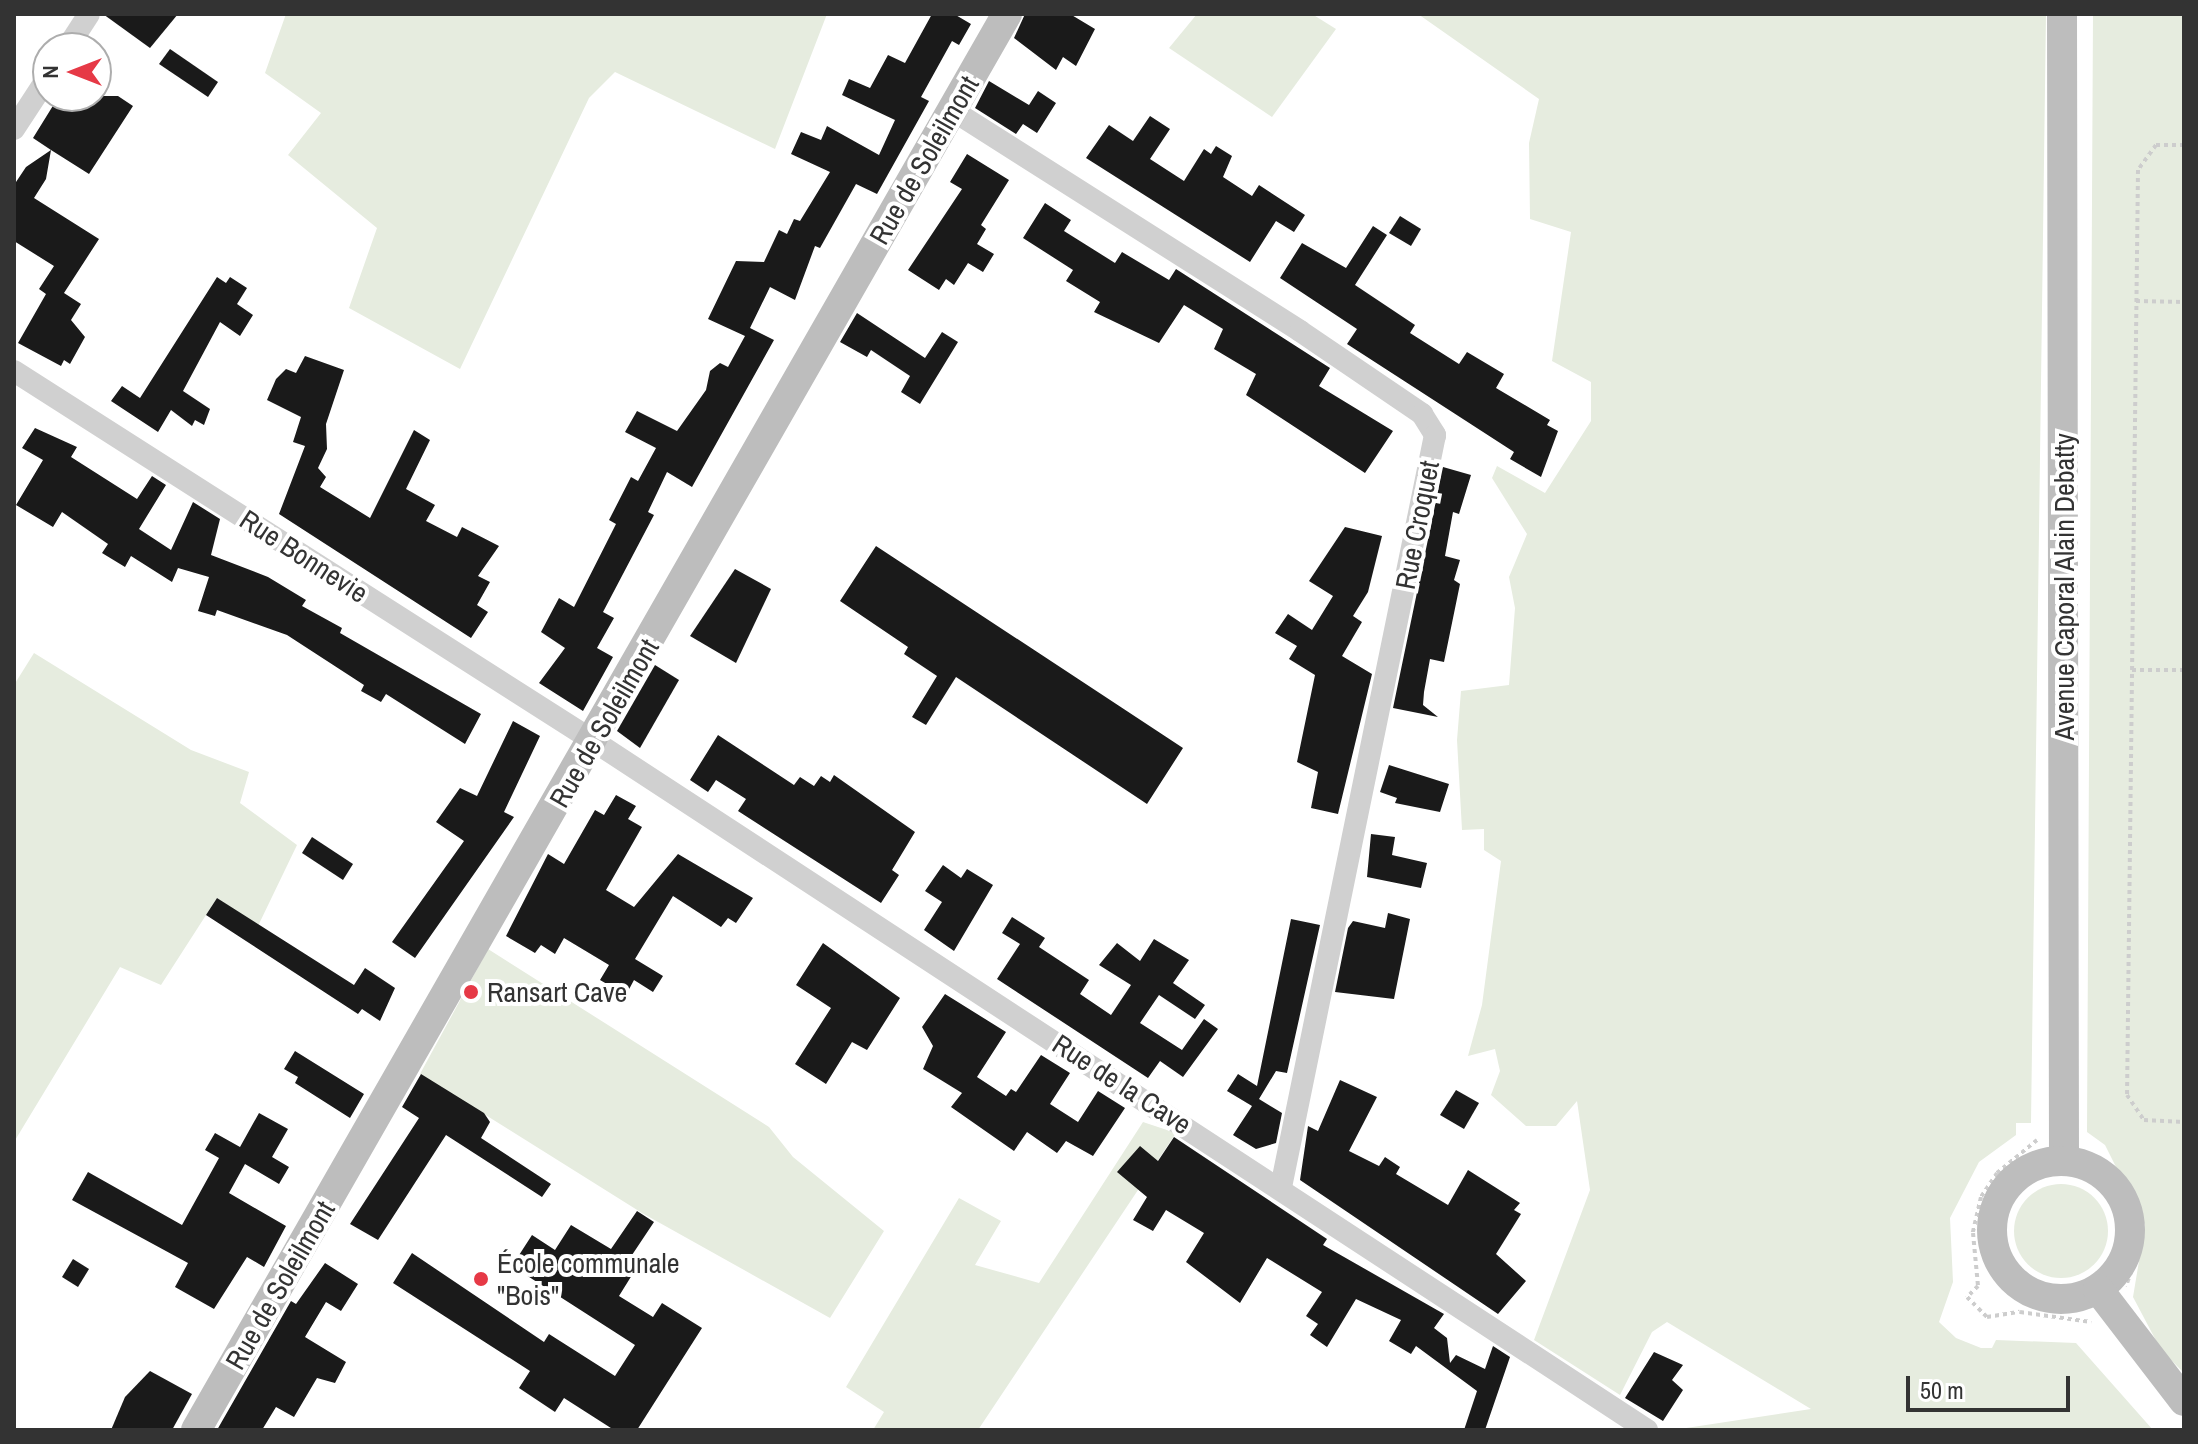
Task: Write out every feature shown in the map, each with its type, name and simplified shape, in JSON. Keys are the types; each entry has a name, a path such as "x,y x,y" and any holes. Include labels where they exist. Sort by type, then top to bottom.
{"main road":[{"name":"Rue de Soleilmont","path":"196,1430 595,742 1007,14"},
{"name":"Avenue Caporal Alain Debatty","path":"2062,14 2064,1161"},
{"path":"2064,1161 2105,1176 2128,1213 2125,1255 2098,1289 2077,1298 2042,1296 2011,1279 1998,1259 1992,1236 2004,1191 2020,1174 2064,1161"},
{"path":"2098,1289 2184,1401"}],"street":[{"path":"77,32 89,14"},
{"path":"14,129 32,101"},
{"name":"Rue Croquet","path":"952,110 1300,331 1422,414 1435,435 1281,1187"},
{"name":"Rue Bonnevie","path":"14,371 595,742"},
{"name":"Rue de la Cave","path":"595,742 1281,1187 1647,1430"}],"path":[{"path":"2184,145 2156,145 2140,162 2127,1095 2144,1120 2184,1122"},
{"path":"2136,301 2184,302"},
{"path":"2132,670 2184,670"}],"shaded area":[{"path":"286,14 827,14 775,149 615,72 589,98 460,369 349,308 377,228 288,155 321,113 265,73"},
{"path":"1197,14 1312,14 1336,29 1272,117 1169,48"},
{"path":"1418,14 2046,14 2031,1123 2016,1123 2016,1135 1979,1162 1950,1218 1953,1282 1939,1322 1956,1338 1981,1348 1992,1348 1996,1340 2076,1343 2153,1430 1673,1430 1811,1409 1667,1322 1652,1332 1620,1395 1534,1340 1590,1190 1577,1101 1556,1126 1526,1126 1491,1095 1500,1071 1495,1049 1468,1056 1482,1005 1501,861 1484,850 1484,829 1462,830 1457,740 1461,691 1509,685 1515,608 1509,577 1527,534 1492,478 1497,466 1545,493 1591,421 1591,382 1552,361 1571,232 1530,219 1529,143 1539,99"},
{"path":"2093,14 2184,14 2184,1373 2161,1350 2133,1297 2145,1225 2105,1145 2087,1132"},
{"path":"34,653 191,750 249,772 240,803 297,845 258,926 217,898 161,985 120,967 14,1142 14,685"},
{"path":"488,949 769,1127 793,1157 884,1231 830,1318 642,1213 420,1074"},
{"path":"1143,1122 1176,1133 978,1430 873,1430 884,1412 846,1387 959,1198 1001,1221 975,1265 1039,1283"},
{"path":"2061,1184 2079,1188 2094,1198 2104,1213 2108,1231 2104,1249 2094,1264 2079,1274 2061,1278 2043,1274 2028,1264 2018,1249 2014,1231 2018,1213 2028,1198 2043,1188"}],"building":[{"path":"103,14 178,14 150,48"},
{"path":"932,14 954,14 971,24 959,45 952,41 921,97 929,101 877,194 856,184 820,248 815,246 795,300 770,287 750,328 774,340 692,487 667,472 648,512 654,515 603,612 614,618 597,648 613,657 583,711 539,683 565,648 541,632 559,598 574,607 616,524 609,520 631,477 638,481 656,448 625,432 637,411 677,431 706,390 710,371 720,363 728,367 745,336 708,319 736,261 764,262 779,230 787,234 794,219 800,221 830,172 791,154 801,132 821,140 827,126 879,155 895,120 842,95 849,79 870,88 888,55 905,63"},
{"path":"1025,14 1070,14 1095,29 1076,66 1063,57 1056,70 1014,38"},
{"path":"170,49 218,82 208,97 159,64"},
{"path":"989,81 1029,105 1038,91 1056,103 1037,133 1023,124 1016,134 975,108"},
{"path":"112,96 118,96 133,106 89,174 33,138 49,112 112,112"},
{"path":"1150,116 1170,129 1150,159 1184,181 1204,149 1211,154 1216,146 1232,156 1223,177 1252,196 1259,185 1305,215 1294,232 1276,221 1250,262 1086,158 1109,125 1133,141"},
{"path":"51,150 46,179 34,198 99,239 64,293 81,304 71,320 85,337 70,364 64,360 61,366 18,343 46,294 39,289 54,266 14,241 14,185 26,167"},
{"path":"967,154 1009,180 981,225 986,229 977,244 994,254 983,272 968,263 954,285 946,279 939,290 908,270 962,189 950,182"},
{"path":"1045,203 1071,220 1064,231 1115,263 1122,252 1169,280 1176,269 1330,368 1319,386 1393,431 1365,473 1246,395 1256,374 1214,349 1223,329 1184,305 1159,343 1094,312 1100,302 1066,281 1073,270 1023,238"},
{"path":"1400,216 1421,229 1411,246 1389,233"},
{"path":"1373,226 1387,235 1355,285 1415,325 1410,333 1459,364 1467,352 1504,374 1496,388 1550,420 1547,425 1558,431 1541,477 1510,459 1514,452 1347,344 1357,329 1280,278 1302,243 1346,268"},
{"path":"217,277 226,283 230,277 247,288 237,304 253,315 240,336 220,322 183,391 210,409 204,425 195,420 192,426 171,410 158,432 111,401 122,386 140,398"},
{"path":"857,313 925,358 942,332 958,342 920,404 901,392 910,376 871,350 867,357 840,342"},
{"path":"305,356 344,370 326,424 327,449 318,468 326,477 320,487 370,518 414,430 430,440 406,489 435,505 426,521 457,537 462,527 499,546 478,576 490,582 477,605 488,612 471,638 279,514 305,446 293,442 301,417 267,400 276,379 286,369 296,373"},
{"path":"35,428 77,447 71,457 137,499 152,476 166,485 139,529 171,550 193,502 220,519 211,555 268,577 306,600 302,606 342,628 340,633 481,714 465,744 386,694 381,702 361,691 364,685 287,635 217,610 215,616 198,611 209,577 178,568 172,582 131,556 125,567 102,553 108,544 62,512 53,527 16,505 43,460 22,448"},
{"path":"1443,467 1471,475 1459,514 1453,512 1445,556 1460,560 1454,580 1460,584 1444,662 1430,659 1424,692 1423,705 1438,717 1393,708"},
{"path":"1345,527 1382,536 1368,592 1353,616 1362,622 1342,656 1372,674 1338,814 1311,808 1318,772 1297,762 1315,675 1289,659 1297,646 1275,633 1288,614 1312,630 1333,596 1309,581"},
{"path":"876,546 1183,748 1147,804 956,677 926,725 912,717 937,676 904,654 908,647 840,601"},
{"path":"735,569 771,589 736,663 690,636"},
{"path":"655,665 679,680 640,748 617,731"},
{"path":"513,721 540,736 504,812 514,817 415,958 392,942 464,841 436,822 460,788 477,796"},
{"path":"718,735 794,785 800,777 814,786 821,776 830,782 834,775 915,832 892,870 899,875 881,903 738,811 746,799 716,780 708,792 690,780"},
{"path":"1389,765 1449,784 1440,812 1395,803 1397,798 1380,792"},
{"path":"616,795 636,806 628,819 642,827 606,890 634,907 678,854 753,898 736,923 728,918 721,927 673,896 635,959 663,976 653,992 634,980 626,995 600,980 609,965 564,938 555,954 541,945 535,953 506,936 548,854 564,864 595,810 604,815"},
{"path":"1371,834 1395,837 1392,855 1427,863 1421,888 1367,877"},
{"path":"312,837 353,864 343,880 302,853"},
{"path":"943,865 961,878 967,869 993,885 954,951 924,930 942,902 925,891"},
{"path":"217,898 354,985 365,968 395,988 380,1021 362,1009 358,1014 206,915"},
{"path":"1388,913 1410,919 1394,999 1335,992 1348,928 1353,921 1385,928"},
{"path":"1012,917 1045,938 1039,947 1089,980 1080,994 1111,1015 1131,985 1099,965 1117,943 1140,961 1154,939 1189,960 1173,983 1205,1005 1195,1019 1159,995 1140,1023 1182,1050 1204,1019 1218,1029 1183,1077 1160,1061 1148,1078 997,979 1020,944 1002,933"},
{"path":"1291,919 1320,925 1287,1073 1276,1071 1259,1099 1282,1113 1276,1143 1256,1149 1233,1135 1252,1106 1227,1091 1238,1074 1257,1086"},
{"path":"823,943 900,998 867,1050 852,1042 826,1084 795,1064 831,1008 796,985"},
{"path":"945,994 1006,1032 977,1077 1006,1096 1011,1089 1016,1092 1041,1055 1070,1073 1050,1104 1078,1122 1098,1091 1125,1108 1093,1156 1066,1141 1057,1153 1027,1132 1014,1151 951,1107 962,1093 923,1069 933,1046 922,1027"},
{"path":"295,1051 364,1094 350,1118 295,1083 298,1077 284,1069"},
{"path":"421,1074 484,1113 490,1122 481,1138 551,1184 542,1197 446,1135 378,1240 350,1224 419,1118 402,1107"},
{"path":"1340,1080 1377,1097 1349,1151 1379,1166 1385,1157 1400,1167 1396,1174 1448,1205 1468,1170 1520,1203 1514,1210 1521,1214 1496,1254 1526,1281 1498,1314 1300,1180 1308,1126 1318,1131"},
{"path":"1456,1090 1479,1103 1464,1129 1440,1115"},
{"path":"259,1113 288,1129 272,1157 289,1167 279,1184 245,1164 229,1193 286,1226 264,1267 247,1257 214,1309 175,1287 188,1263 72,1200 88,1172 182,1225 219,1158 205,1150 215,1133 240,1147"},
{"path":"1174,1137 1327,1239 1323,1245 1444,1314 1434,1328 1447,1338 1450,1363 1456,1355 1485,1369 1493,1346 1510,1357 1485,1430 1464,1430 1477,1391 1416,1346 1411,1354 1389,1341 1401,1320 1356,1299 1327,1347 1310,1335 1318,1324 1306,1316 1322,1292 1267,1258 1240,1303 1186,1262 1204,1233 1166,1210 1153,1231 1133,1220 1147,1197 1117,1172 1140,1146 1158,1161"},
{"path":"637,1211 654,1222 628,1261 637,1267 619,1296 653,1317 662,1303 702,1328 637,1430 614,1430 564,1398 555,1412 519,1388 530,1371 393,1283 412,1253 544,1342 549,1334 615,1376 635,1345 512,1266 532,1235 555,1250 571,1225 611,1249"},
{"path":"73,1259 89,1269 78,1287 62,1277"},
{"path":"325,1263 358,1284 341,1311 326,1302 305,1337 346,1362 335,1383 317,1378 294,1417 276,1407 262,1430 217,1430 291,1301 296,1304"},
{"path":"1654,1352 1683,1365 1672,1380 1683,1390 1663,1421 1625,1398"},
{"path":"150,1371 192,1394 172,1430 111,1430 125,1397"}],"place":[{"name":"Ransart Cave","path":"471,992"},
{"name":"École communale \"Bois\"","path":"481,1279"}]}
